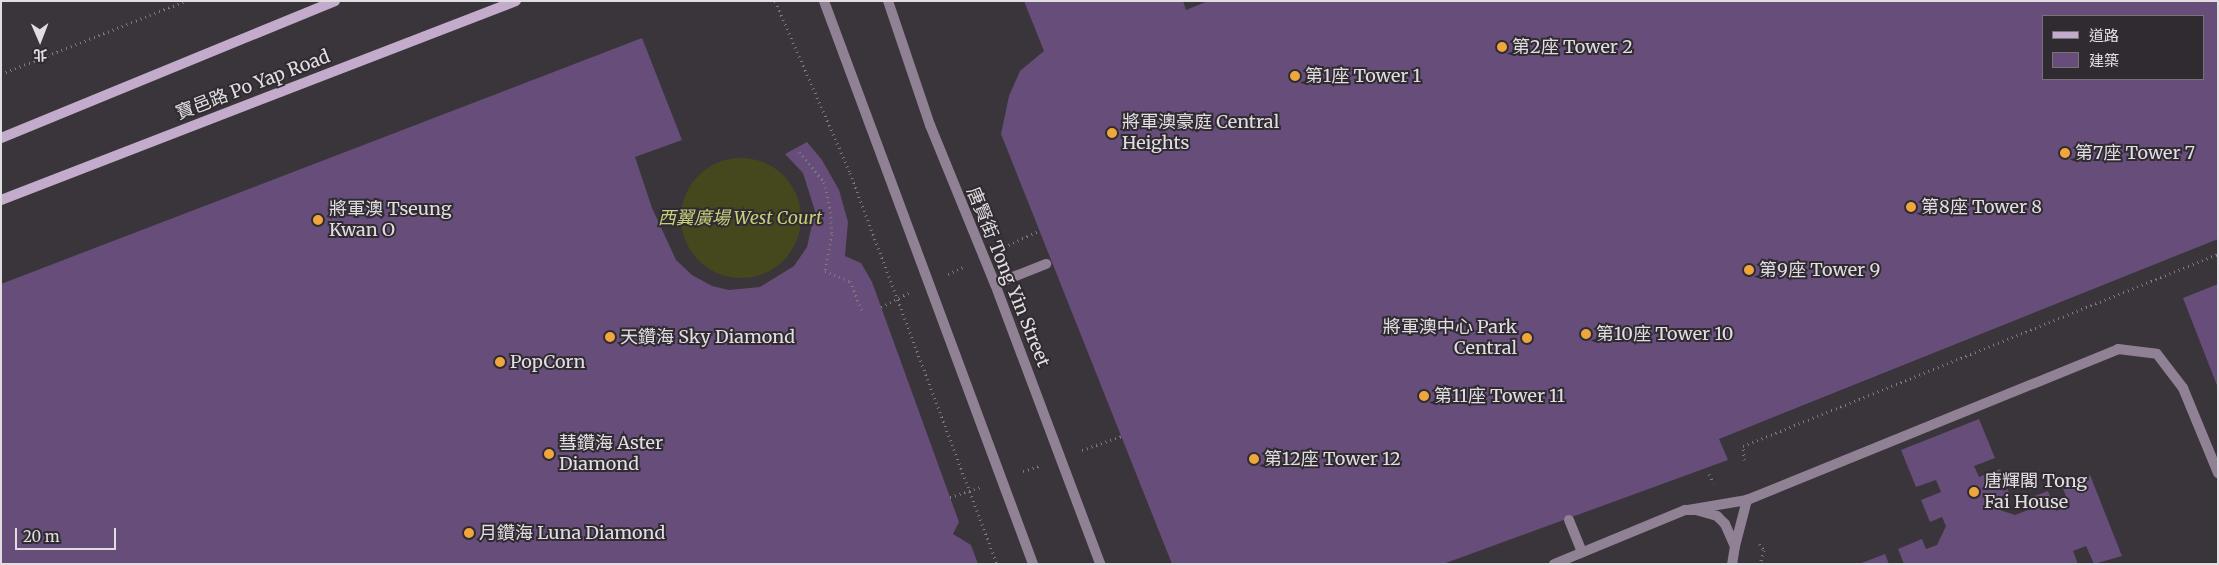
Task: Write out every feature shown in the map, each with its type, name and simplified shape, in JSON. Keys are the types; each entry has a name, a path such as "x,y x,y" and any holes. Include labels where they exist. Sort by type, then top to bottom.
{"main road":[{"path":"1,138 335,1"},
{"name":"寶邑路 Po Yap Road","path":"1,200 516,1"}],"street":[{"path":"824,1 1033,564"},
{"name":"唐賢街 Tong Yin Street","path":"888,1 930,125 995,284 1100,564"},
{"path":"995,284 1046,264"},
{"path":"1554,564 1685,510 1748,500 2118,349 2158,354 2183,388 2218,473"},
{"path":"1732,564 1748,500"},
{"path":"1685,510 1696,510 1717,516 1732,534 1735,546"},
{"path":"1569,520 1582,553"}],"path":[{"path":"1,74 185,1"},
{"path":"775,1 850,173 998,564"},
{"path":"800,152 824,182 830,208 832,234 825,271 850,282 863,313"},
{"path":"996,251 1040,230"},
{"path":"1744,460 1743,446 2218,254"},
{"path":"943,277 969,264"},
{"path":"881,307 916,290"},
{"path":"1076,452 1122,436"},
{"path":"1013,475 1040,465"},
{"path":"950,497 986,484"}],"green space":[{"name":"西翼廣場 West Court","path":"741,158 753,159 764,163 774,168 783,176 791,185 796,195 800,206 800,230 796,241 791,251 783,260 774,268 764,273 753,277 741,278 729,277 718,273 708,268 699,260 691,251 686,241 682,230 681,218 682,206 686,195 691,185 699,176 708,168 718,163 729,159"}],"building":[{"name":"將軍澳中心 Park Central","path":"1024,1 1183,1 1186,10 1208,1 2218,1 2218,239 1719,439 1728,460 1443,564 1172,564 1001,134 1009,96 1020,71 1044,51"},
{"name":"PopCorn","path":"642,38 682,140 635,157 652,208 676,260 692,275 712,286 729,290 760,287 794,266 807,247 815,211 803,173 785,154 807,142 822,160 839,190 848,222 845,256 861,263 872,282 959,522 953,534 971,545 978,564 1,564 1,284"},
{"path":"2218,284 2218,388 2183,298"},
{"name":"唐輝閣 Tong Fai House","path":"1979,419 1995,458 1974,466 1979,477 2000,469 2009,493 1995,499 2000,510 2015,515 2028,510 2024,500 2048,491 2056,511 2070,506 2062,486 2090,475 2122,556 2094,564 2086,546 2073,551 2078,564 1904,564 1898,549 1922,539 1926,549 1937,545 1946,526 1942,517 1930,522 1921,500 1941,492 1936,480 1916,487 1901,450"},
{"path":"1885,554 1889,564 1859,564"}],"place":[{"name":"第2座 Tower 2","path":"1502,47"},
{"name":"第1座 Tower 1","path":"1295,76"},
{"name":"將軍澳豪庭 Central Heights","path":"1112,133"},
{"name":"第7座 Tower 7","path":"2065,153"},
{"name":"第8座 Tower 8","path":"1911,207"},
{"name":"將軍澳 Tseung Kwan O","path":"318,220"},
{"name":"第9座 Tower 9","path":"1749,270"},
{"name":"第10座 Tower 10","path":"1586,334"},
{"name":"天鑽海 Sky Diamond","path":"610,337"},
{"name":"將軍澳中心 Park Central","path":"1527,338"},
{"name":"PopCorn","path":"500,362"},
{"name":"第11座 Tower 11","path":"1424,396"},
{"name":"彗鑽海 Aster Diamond","path":"549,454"},
{"name":"第12座 Tower 12","path":"1254,459"},
{"name":"唐輝閣 Tong Fai House","path":"1974,492"},
{"name":"月鑽海 Luna Diamond","path":"469,533"}]}
